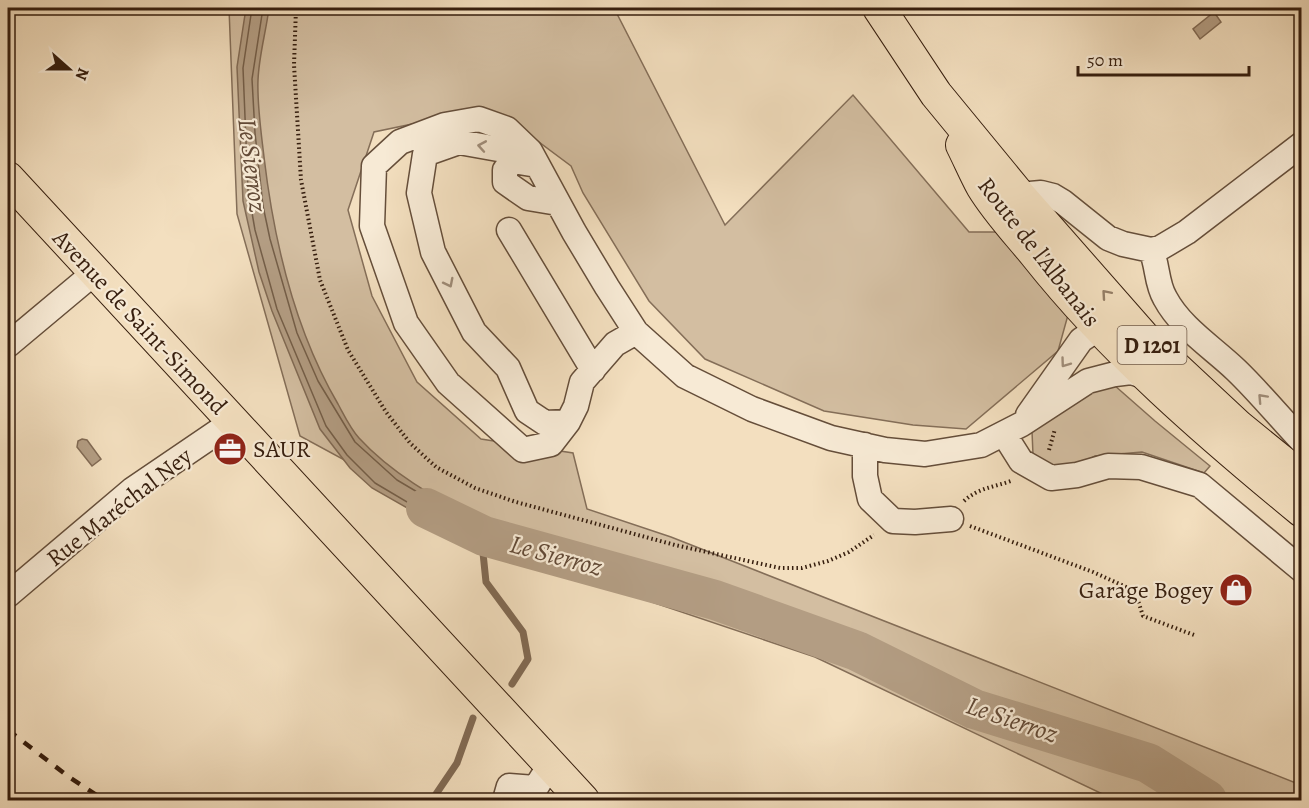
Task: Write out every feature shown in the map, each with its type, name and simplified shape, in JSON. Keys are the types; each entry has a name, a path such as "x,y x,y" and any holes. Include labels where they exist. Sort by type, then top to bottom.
{"main road":[{"name":"Route de l'Albanais","path":"879,8 936,94 1019,195 1149,343 1238,426 1302,478"},
{"name":"Route de l'Albanais","path":"936,94 983,187 1061,286 1122,353 1200,427 1302,512"},
{"name":"Avenue de Saint-Simond","path":"8,178 493,704 538,785 583,801"}],"street":[{"path":"636,332 615,344 582,382 576,406 568,422 550,444 523,450 448,383 406,324 372,226 374,166 400,142 445,125 479,119 507,129 530,151 607,287 636,332 685,376 752,409 831,438 885,450 925,454 981,445 1012,429 1088,381 1131,372 1150,378"},
{"path":"537,165 515,152 459,142 425,154 419,193 433,252 474,332 508,368 527,411 545,423 568,422"},
{"path":"1019,195 1041,193 1053,196 1108,238 1151,250 1160,248 1187,232 1302,144"},
{"path":"537,165 513,161 505,170 505,182 528,198 558,203"},
{"path":"509,230 593,370"},
{"path":"1151,250 1165,298 1183,322 1236,370 1302,441"},
{"path":"8,345 94,273"},
{"path":"1012,429 1081,340 1099,328 1116,324 1202,406 1238,426"},
{"name":"Rue Maréchal Ney","path":"8,595 132,490 232,422"},
{"path":"1012,429 1021,461 1051,478 1077,475 1108,466 1141,467 1200,485 1302,570"},
{"path":"865,446 865,476 870,499 894,521 951,519"},
{"path":"505,801 509,786 538,785"}],"path":[{"path":"951,519 1094,572 1135,591 1143,616 1194,635"}],"shaded area":[{"path":"229,8 614,8 725,225 853,95 969,232 999,232 1068,315 1058,351 966,429 913,425 824,411 705,359 649,301 583,193 571,166 524,131 470,112 374,132 348,210 372,296 417,382 481,439 573,453 587,509 671,537 1301,785 1301,800 1115,800 815,657 533,562 300,436 237,214"},
{"path":"1114,385 1210,466 1204,473 1142,452 1095,456 1070,469 1050,469 1033,455 1032,431 1084,394"}],"water":[{"path":"246,8 269,8 258,80 268,189 288,284 309,346 347,421 356,434 371,451 399,473 475,519 476,547 372,488 350,468 320,429 272,311 259,272 243,201 237,67"},
{"path":"1214,12 1221,22 1200,39 1193,29"},
{"path":"87,440 101,459 92,466 77,447 78,441"}],"waterway":[{"name":"Le Sierroz","path":"426,508 484,536 715,600 857,651 974,709 1148,763 1207,800"},
{"path":"484,536 486,582 523,632 528,659 512,684"},
{"path":"432,800 457,763 473,718"}],"railway":[{"path":"8,730 69,777 104,800"}],"place":[{"name":"SAUR","path":"230,449"},
{"name":"Garage Bogey","path":"1236,590"}]}
